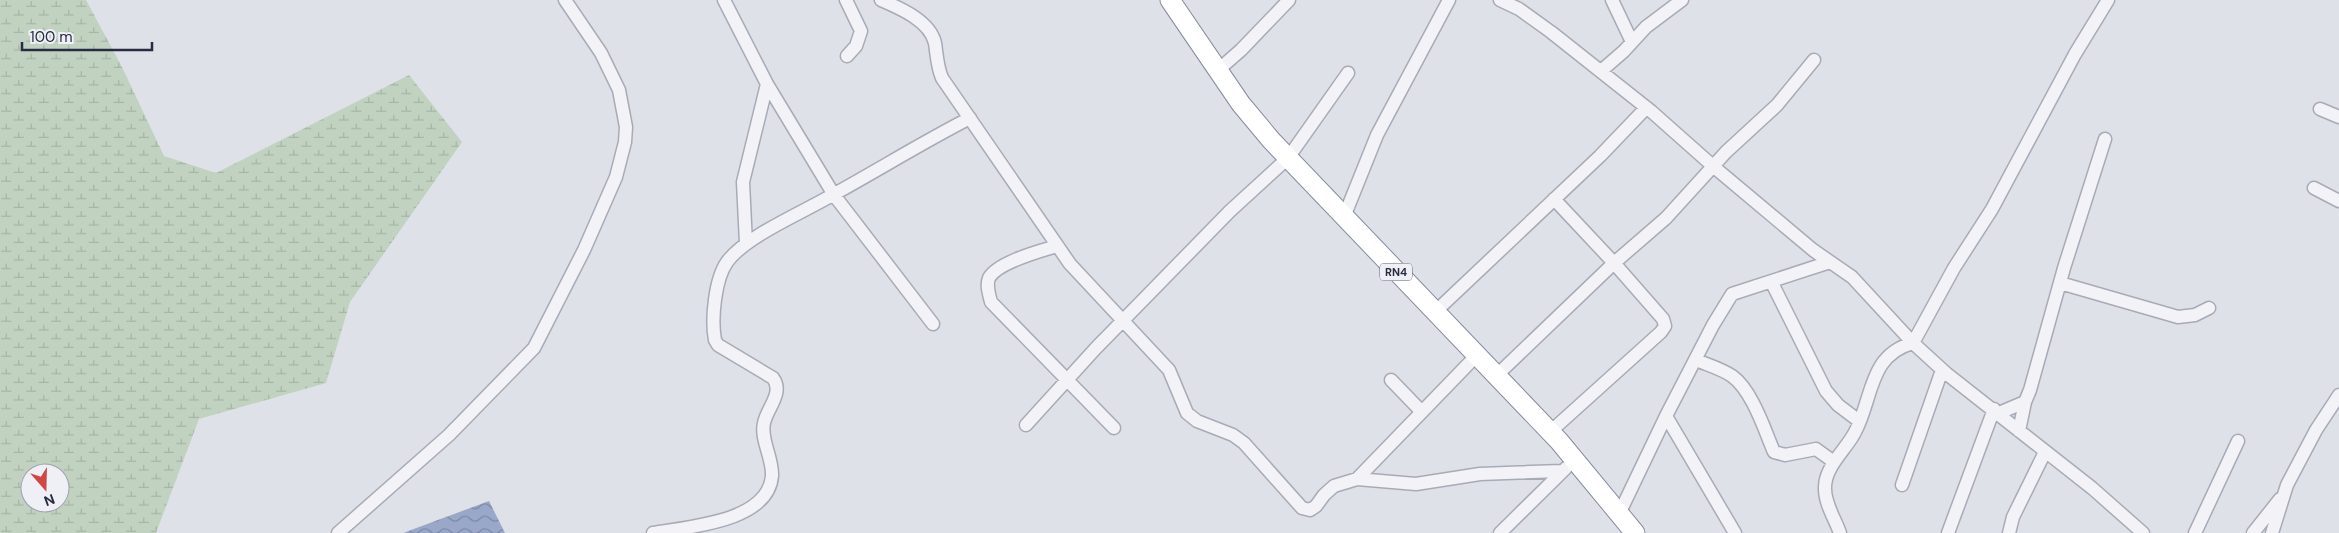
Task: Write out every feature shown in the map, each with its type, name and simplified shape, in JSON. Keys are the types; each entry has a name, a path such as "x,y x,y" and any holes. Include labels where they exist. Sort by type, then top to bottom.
{"highway":[{"name":"RN4","path":"1170,0 1241,104 1288,158 1550,432 1568,465 1620,512 1635,533"}],"street":[{"path":"338,533 449,435 522,363 534,348 584,250 616,177 625,142 624,115 620,96 601,53 565,0"},
{"path":"724,0 767,84 834,195 933,324"},
{"path":"846,0 862,31 856,46 847,56"},
{"path":"881,0 922,22 930,29 940,74 1057,246 1086,282 1124,320 1169,370 1187,413 1197,421 1233,435 1244,443 1302,508 1310,510 1334,486 1357,478 1416,484 1480,474 1568,465"},
{"path":"1217,71 1241,50 1289,0"},
{"path":"1344,217 1377,135 1450,0"},
{"path":"1500,0 1540,23 1601,71 1714,167 1830,262 1852,277 1913,344 1942,370 2092,488 2143,533"},
{"path":"1612,0 1632,42"},
{"path":"1601,71 1646,27 1682,0"},
{"path":"1913,344 1954,268 1992,209 2075,54 2108,0"},
{"path":"1496,376 1614,263 1666,218 1750,129 1777,105 1814,60"},
{"path":"1026,425 1124,320 1230,211 1288,158 1348,72"},
{"path":"746,244 743,182 767,84"},
{"path":"1435,312 1600,156 1646,108"},
{"path":"2320,109 2339,117"},
{"path":"653,533 733,518 757,503 769,487 772,476 771,462 763,424 778,390 777,383 773,378 718,345 714,334 716,296 722,270 729,259 746,244 834,195 874,170 970,118"},
{"path":"2020,431 2024,402 2030,390 2060,283 2105,139"},
{"path":"2314,188 2339,201"},
{"path":"1550,432 1661,332 1665,326 1663,319 1554,199"},
{"path":"1057,246 1022,257 990,276 988,291 991,302 1066,381 1114,428"},
{"path":"1620,512 1666,416 1713,325 1732,294 1772,283 1830,262"},
{"path":"1772,283 1826,391 1838,405 1859,421"},
{"path":"2060,283 2178,317 2195,315 2209,308"},
{"path":"1840,533 1824,489 1834,462 1856,431 1870,388 1882,364 1890,354 1902,346 1913,344"},
{"path":"1357,478 1477,355"},
{"path":"1696,360 1734,377 1742,386 1756,409 1774,452 1785,455 1816,449 1834,462"},
{"path":"1902,485 1942,370"},
{"path":"1391,380 1421,411"},
{"path":"2261,520 2272,530 2282,497 2316,430 2339,395"},
{"path":"1996,411 2024,402"},
{"path":"1948,533 1996,411"},
{"path":"1666,416 1735,533"},
{"path":"2195,533 2238,441"},
{"path":"2009,533 2013,517 2045,452"},
{"path":"1500,533 1568,465"},
{"path":"2253,533 2261,520 2282,497"}],"green space":[{"path":"0,0 86,0 122,67 164,156 216,173 409,75 462,142 350,302 326,383 199,419 156,533 0,533"}],"water":[{"path":"489,501 505,533 403,533"}]}
